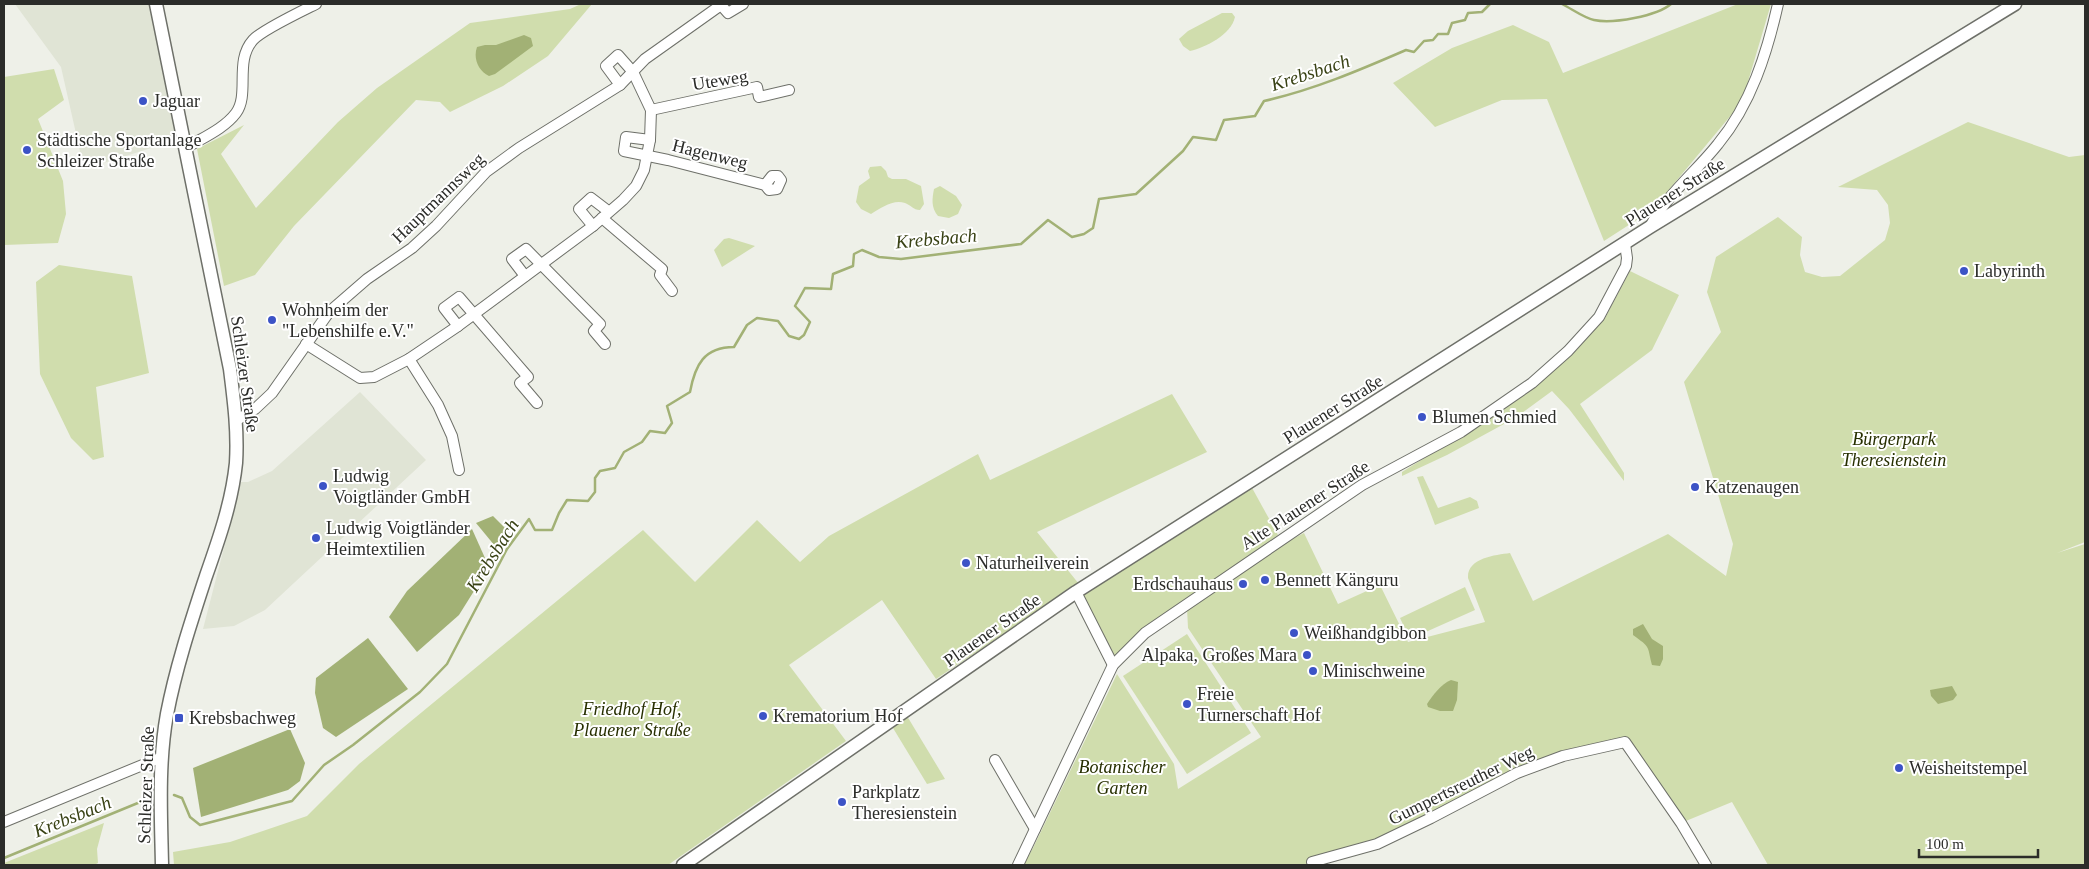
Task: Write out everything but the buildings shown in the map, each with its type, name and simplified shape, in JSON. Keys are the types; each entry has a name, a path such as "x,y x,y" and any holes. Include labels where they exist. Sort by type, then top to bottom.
{"main road":[{"name":"Schleizer Straße","path":"156,4 230,369 236,420 236,464 231,496 222,530 188,632 167,713 162,757 162,865"},
{"name":"Plauener Straße","path":"683,865 1076,592 1650,227 2015,4"}],"street":[{"path":"186,148 223,125 236,113 240,102 246,49 254,39 297,8 316,4"},
{"name":"Hauptmannsweg","path":"236,420 255,409 272,393 329,312 367,280 412,248 436,226 486,172 518,148 620,85 646,59 721,5 728,13 743,4"},
{"path":"1650,227 1658,212 1719,144 1748,98 1771,33 1778,4"},
{"path":"306,344 360,378 374,377 409,359 458,326 593,226 636,186 644,170 647,156 650,140 650,110 633,72 618,55 606,66 620,85"},
{"name":"Uteweg","path":"650,110 756,87 759,97 790,90"},
{"name":"Hagenweg","path":"650,140 626,137 624,151 764,185"},
{"path":"593,226 579,209 591,198 662,269 660,275 672,291"},
{"name":"Alte Plauener Straße","path":"1018,865 1113,665 1145,633 1318,514 1362,485 1461,432 1532,383 1568,351 1599,317 1626,266 1625,244"},
{"path":"524,276 512,259 526,249 600,324 594,331 606,344"},
{"path":"458,326 444,308 459,297 528,377 520,383 537,403"},
{"path":"409,359 438,405 452,436 459,470"},
{"path":"1076,592 1113,665"},
{"name":"Gumpertsreuther Weg","path":"1312,862 1377,844 1517,773 1563,756 1625,742 1681,823 1706,865"},
{"path":"4,822 162,757"},
{"path":"995,760 1035,828"}],"shaded area":[{"path":"15,4 150,4 177,140 84,169 61,67"},
{"path":"524,35 531,38 533,46 495,74 489,76 479,68 476,60 477,47 496,45"},
{"path":"360,392 426,460 265,610 234,626 203,629 241,482 248,482 272,471"},
{"path":"493,516 508,531 495,546 476,523"},
{"path":"472,529 489,567 459,615 417,652 389,617 407,591"},
{"path":"1643,624 1652,639 1663,646 1663,659 1660,666 1652,665 1649,650 1643,642 1633,635 1633,629"},
{"path":"368,638 408,689 336,737 323,728 315,693 316,678"},
{"path":"1451,680 1458,682 1457,700 1453,711 1440,711 1428,707 1427,704 1435,694 1444,684"},
{"path":"1952,686 1957,695 1953,700 1938,704 1931,696 1930,690"},
{"path":"290,729 305,763 300,781 288,790 201,817 193,768"}],"green space":[{"path":"581,4 592,4 548,56 503,86 450,112 440,102 416,100 294,226 255,275 224,286 197,149 244,125 221,154 256,208 338,122 377,88 470,23 570,9"},
{"path":"1738,4 1771,4 1742,102 1652,210 1604,241 1547,99 1502,100 1435,127 1393,83 1452,48 1513,25 1549,42 1563,73"},
{"path":"1222,13 1232,13 1235,17 1229,29 1223,35 1203,47 1190,51 1183,46 1179,39 1188,31"},
{"name":"Städtische Sportanlage Schleizer Straße","path":"54,69 64,100 38,119 63,181 66,214 58,243 4,245 4,77"},
{"name":"Bürgerpark Theresienstein","path":"1968,122 2069,157 2085,155 2085,542 2057,553 2085,544 2085,865 1768,865 1732,802 1681,823 1625,742 1563,756 1431,818 1310,865 1023,865 1117,674 1174,764 1178,789 1261,737 1188,628 1187,608 1275,548 1304,533 1338,604 1380,585 1408,642 1485,622 1468,578 1469,571 1477,562 1497,555 1510,553 1533,601 1668,534 1726,576 1733,544 1684,382 1721,332 1707,292 1716,257 1778,217 1802,237 1800,255 1805,272 1822,277 1840,276 1885,240 1890,223 1888,205 1877,190 1838,187"},
{"path":"881,166 886,171 888,177 892,179 906,179 921,186 924,204 920,210 901,202 887,205 871,214 861,209 856,202 859,186 870,178 868,171 870,167"},
{"path":"940,186 956,196 962,205 958,214 949,218 938,216 934,210 934,189"},
{"path":"729,238 755,246 722,267 714,250 724,239"},
{"path":"59,265 132,276 149,373 96,387 104,457 93,460 71,438 40,374 36,282"},
{"path":"1630,271 1679,295 1652,350 1580,404 1624,473 1624,481 1569,409 1552,391 1515,418 1447,455 1402,476 1402,472 1498,412 1561,363 1605,318"},
{"name":"Friedhof Hof, Plauener Straße","path":"1172,394 1207,452 1037,532 1079,584 936,679 882,600 789,665 846,741 668,865 174,865 173,852 230,842 307,816 359,764 643,530 695,582 757,520 800,562 829,536 978,454 990,480"},
{"path":"1423,476 1438,508 1470,497 1477,501 1479,508 1435,525 1417,477"},
{"path":"1251,486 1278,535 1113,657 1081,595"},
{"path":"1465,587 1475,610 1410,639 1400,618"},
{"name":"Freie Turnerschaft Hof","path":"1187,634 1251,733 1187,774 1123,676"},
{"path":"907,716 945,779 927,784 893,728"},
{"path":"104,823 97,849 98,863 94,865 4,865 4,863"}],"waterway":[{"name":"Krebsbach","path":"174,795 182,798 190,817 200,825 292,801 324,765 353,745 420,692 447,664 507,549 529,519 535,530 552,530 567,500 588,501 595,492 595,478 600,471 615,468 624,452 642,442 650,431 665,433 672,423 667,406 690,392 698,366 703,359 715,350 734,347 747,325 757,318 778,321 789,336 799,339 804,335 810,322 795,306 805,288 831,289 833,274 853,266 854,254 862,250 879,257 901,259 1021,244 1048,220 1072,237 1084,234 1093,228 1099,199 1136,194 1183,151 1193,137 1216,140 1224,120 1255,116 1264,101 1318,85 1406,50 1414,52 1424,41 1433,40 1438,34 1448,34 1452,23 1465,20 1468,13 1482,12 1490,4"},
{"name":"Krebsbach","path":"1562,4 1586,17 1602,21 1634,18 1656,12 1671,4"},
{"name":"Krebsbach","path":"4,858 150,798"}],"place":[{"name":"Jaguar","path":"143,101"},
{"name":"Städtische Sportanlage Schleizer Straße","path":"27,150"},
{"name":"Labyrinth","path":"1964,271"},
{"name":"Wohnheim der \"Lebenshilfe e.V.\"","path":"272,320"},
{"name":"Blumen Schmied","path":"1422,417"},
{"name":"Ludwig Voigtländer GmbH","path":"323,486"},
{"name":"Katzenaugen","path":"1695,487"},
{"name":"Ludwig Voigtländer Heimtextilien","path":"316,538"},
{"name":"Naturheilverein","path":"966,563"},
{"name":"Bennett Känguru","path":"1265,580"},
{"name":"Erdschauhaus","path":"1243,584"},
{"name":"Weißhandgibbon","path":"1294,633"},
{"name":"Alpaka, Großes Mara","path":"1307,655"},
{"name":"Minischweine","path":"1313,671"},
{"name":"Freie Turnerschaft Hof","path":"1187,704"},
{"name":"Krematorium Hof","path":"763,716"},
{"name":"Krebsbachweg","path":"179,718"},
{"name":"Weisheitstempel","path":"1899,768"},
{"name":"Parkplatz Theresienstein","path":"842,802"}],"park label":[{"name":"Botanischer Garten","path":"1122,778"}]}
